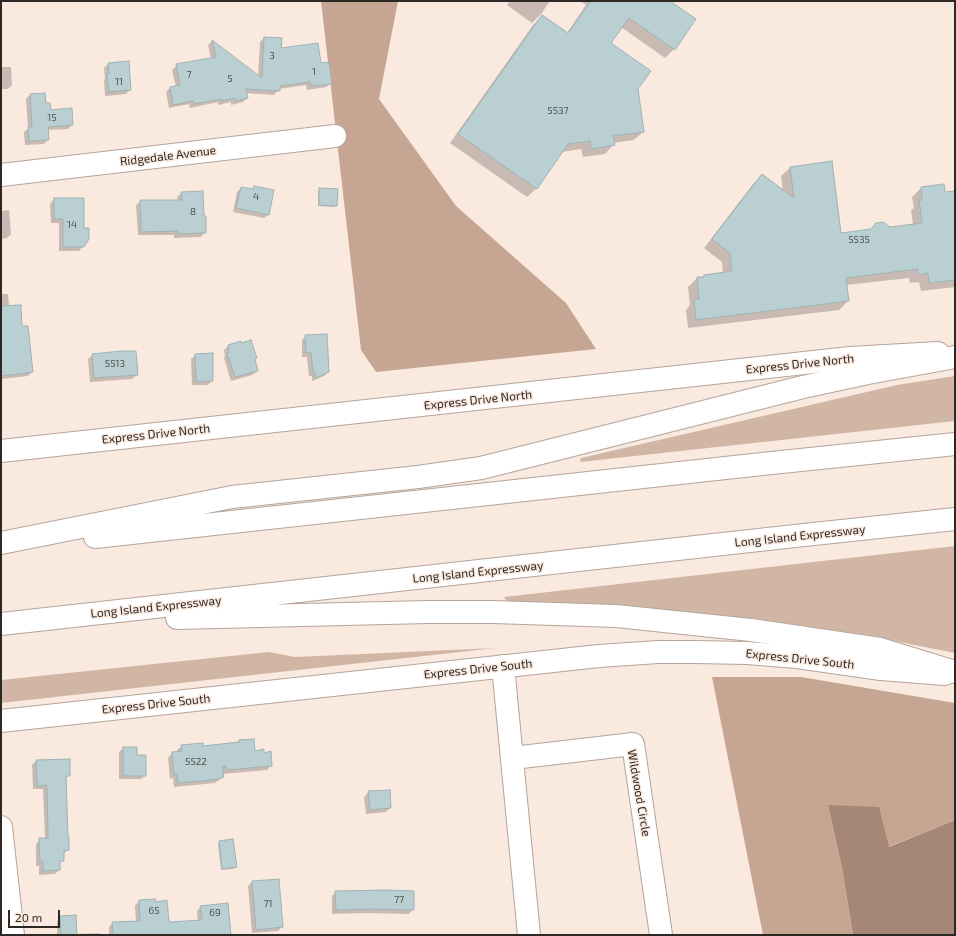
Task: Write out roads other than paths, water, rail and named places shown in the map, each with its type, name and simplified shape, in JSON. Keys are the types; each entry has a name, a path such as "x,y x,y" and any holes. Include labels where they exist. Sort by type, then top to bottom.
{"main road":[{"name":"Ridgedale Avenue","path":"1,176 335,136"},
{"name":"Express Drive North","path":"1,451 850,358 955,352"},
{"path":"1,543 232,497 418,477 481,468 810,386 868,373 955,358"},
{"path":"1,548 739,466 955,444"},
{"name":"Long Island Expressway","path":"10,623 955,519"},
{"path":"10,623 428,612 493,612 616,616 751,630 880,649 955,672"},
{"name":"Express Drive South","path":"1,720 599,656 696,652 747,653 783,656 881,669 955,675"},
{"path":"503,666 529,935"},
{"name":"Wildwood Circle","path":"512,758 633,744 661,935"},
{"path":"1,827 13,935"}]}
